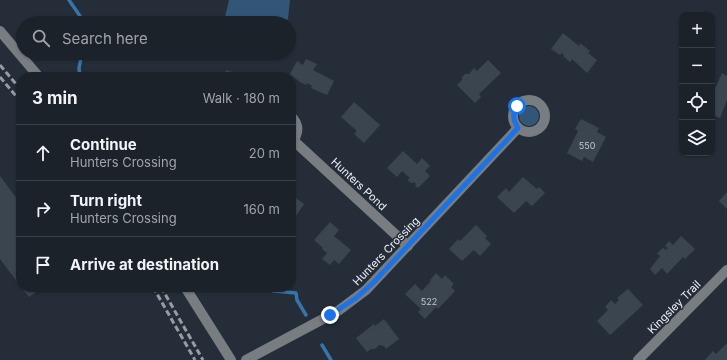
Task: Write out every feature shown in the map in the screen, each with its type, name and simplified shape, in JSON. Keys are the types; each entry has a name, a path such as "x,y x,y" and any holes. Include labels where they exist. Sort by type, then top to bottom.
{"street":[{"path":"0,31 16,50"},
{"path":"25,60 35,72"},
{"name":"Hunters Pond","path":"296,122 298,126 296,136"},
{"name":"Hunters Crossing","path":"246,360 345,306 366,290 518,128"},
{"name":"Hunters Pond","path":"296,145 408,246"},
{"name":"Kingsley Trail","path":"638,360 727,270"},
{"path":"188,292 231,360"}],"shaded area":[{"path":"229,0 290,0 288,16 225,16"},
{"path":"529,106 536,109 539,116 536,123 529,126 522,123 519,116 522,109"}],"building":[{"path":"563,33 579,46 580,43 590,51 588,53 597,60 587,73 572,59 570,62 563,56 564,55 562,53 560,55 551,49"},
{"path":"306,59 317,64 313,70 334,81 327,95 311,88 312,86 307,83 306,85 296,79 296,72 291,72 297,61 303,65"},
{"path":"488,60 501,73 479,94 481,97 475,103 457,85 465,74 469,74 474,68 477,71"},
{"path":"722,73 727,76 727,100 720,118 715,116 716,87"},
{"path":"354,102 380,125 364,143 354,134 357,131 341,117"},
{"path":"581,119 599,128 597,132 606,137 593,162 584,157 582,161 567,153 578,131 575,129"},
{"path":"403,151 417,164 422,158 430,166 425,171 430,176 418,188 415,186 416,184 414,182 409,182 408,179 410,178 402,171 397,177 387,168"},
{"path":"0,176 16,197 16,280 0,259"},
{"path":"523,177 537,189 539,187 545,193 532,206 526,201 514,213 497,197 506,188 509,192"},
{"path":"727,192 727,209 719,201"},
{"path":"296,198 304,204 296,216"},
{"path":"330,222 339,230 334,236 351,250 339,264 334,260 330,265 322,259 327,253 314,240"},
{"path":"476,225 487,236 485,238 491,244 480,256 474,250 462,261 449,249 458,239 460,241"},
{"path":"681,236 695,249 685,259 683,257 667,274 662,268 655,275 650,269 660,256 657,253 663,248 666,250 668,248 665,246 669,241 673,245"},
{"path":"436,273 442,279 445,275 454,284 451,287 455,291 438,309 436,307 425,319 418,312 421,309 405,294 415,284 422,291"},
{"path":"628,289 643,305 610,335 597,321 608,310 605,307 611,300 615,304 619,300 617,298"},
{"path":"25,292 36,292 29,297"},
{"path":"384,319 399,339 386,349 384,346 379,345 375,349 371,349 367,352 356,338 374,324 375,326"},
{"path":"726,344 727,360 705,360 713,351 716,354"}],"waterway":[{"path":"69,0 80,16"},
{"path":"79,72 81,60"},
{"path":"285,292 296,293 297,300 306,315"},
{"path":"322,345 331,360"}],"railway":[{"path":"0,65 16,84"},
{"path":"0,77 16,96"},
{"path":"156,292 195,360"},
{"path":"164,292 203,360"}],"route":[{"path":"330,315 338,311 366,290 518,128 513,120 514,110 517,106"}]}
